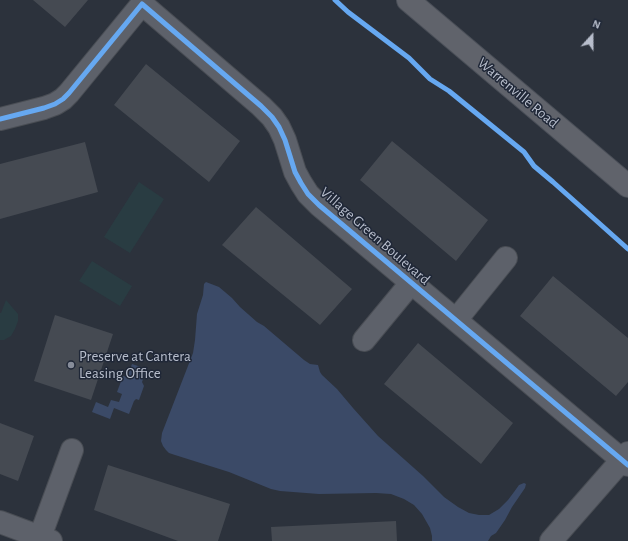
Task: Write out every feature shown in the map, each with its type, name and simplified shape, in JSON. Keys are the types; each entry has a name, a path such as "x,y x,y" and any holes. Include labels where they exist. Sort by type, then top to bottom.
{"main road":[{"name":"Warrenville Road","path":"408,0 628,186"}],"street":[{"name":"Village Green Boulevard","path":"0,119 44,108 63,99 143,2 272,117 285,140 301,183 308,194 319,205 411,283 626,459 551,541"},
{"path":"456,320 506,258"},
{"path":"364,340 411,283"},
{"path":"0,522 46,539 72,450"}],"shaded area":[{"path":"139,182 164,199 130,253 104,237"},
{"path":"92,261 132,286 120,306 79,281"},
{"path":"6,300 18,314 18,321 11,336 4,340 0,340 0,313"}],"water":[{"path":"206,282 219,287 257,322 264,326 304,360 310,364 318,365 322,375 337,389 378,436 444,497 458,507 469,513 489,515 499,509 508,500 519,485 524,483 526,484 525,488 496,533 491,536 488,541 432,541 430,528 422,514 414,505 391,494 319,494 280,491 271,489 229,472 169,453 161,441 162,433 193,353 197,314 203,295 204,284"},
{"path":"132,364 147,369 142,382 144,386 139,400 136,399 134,401 129,414 114,408 110,419 92,412 96,402 108,407 111,400 119,402 122,394 117,392 123,376 127,377"}],"building":[{"path":"33,0 88,0 65,27"},
{"path":"146,64 240,141 209,182 114,105"},
{"path":"392,141 488,220 456,261 360,180"},
{"path":"85,142 98,192 0,219 0,164"},
{"path":"256,207 352,289 320,325 222,245"},
{"path":"553,276 628,338 628,382 616,396 520,316"},
{"name":"Preserve at Cantera Leasing Office","path":"55,315 113,334 91,400 34,381"},
{"path":"418,343 513,423 481,464 384,384"},
{"path":"0,423 34,436 18,481 0,474"},
{"path":"108,465 230,504 218,541 178,541 94,510"},
{"path":"396,521 397,541 272,541 271,527"}],"cycle path":[{"path":"335,0 348,12 409,58 430,79 449,91 524,152 534,166 628,249"},
{"path":"0,119 44,108 63,99 142,4 272,117 285,140 295,172 308,194 319,205 628,465"}],"place":[{"name":"Preserve at Cantera Leasing Office","path":"71,365"}]}
